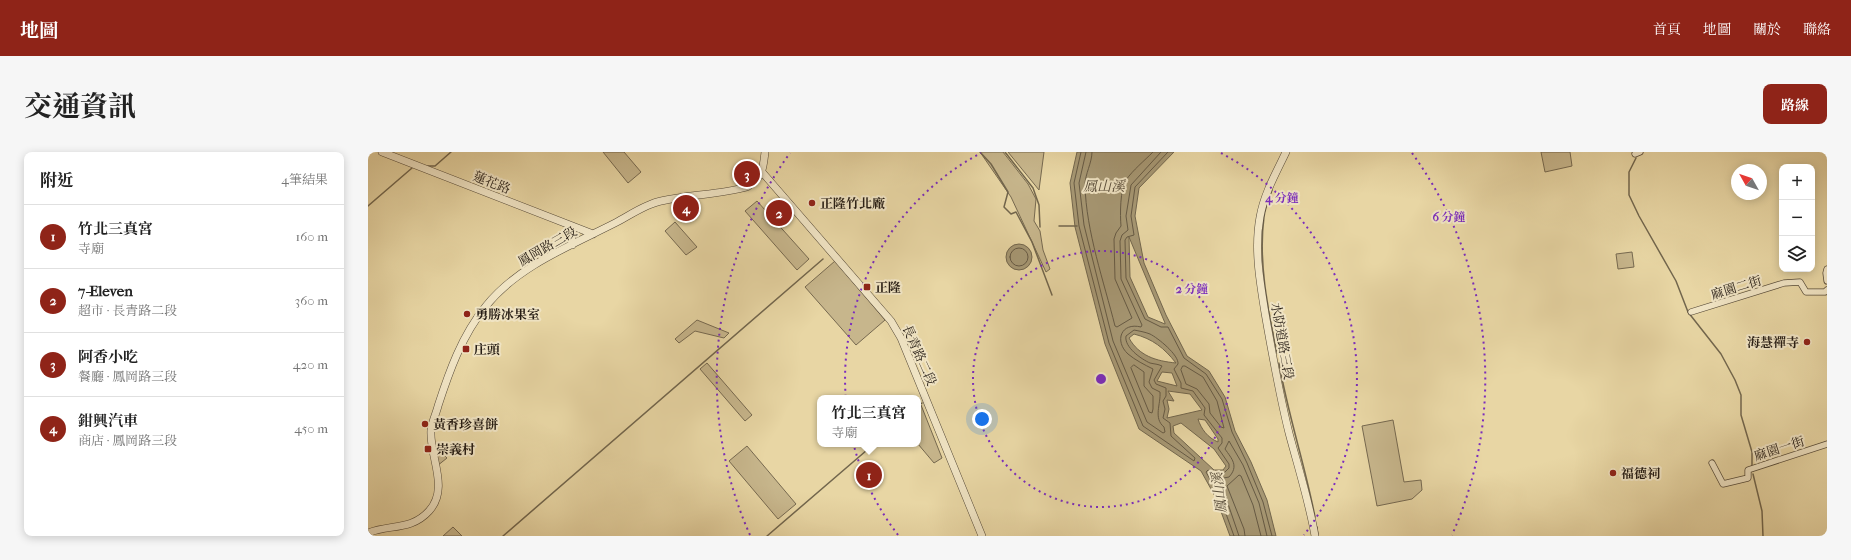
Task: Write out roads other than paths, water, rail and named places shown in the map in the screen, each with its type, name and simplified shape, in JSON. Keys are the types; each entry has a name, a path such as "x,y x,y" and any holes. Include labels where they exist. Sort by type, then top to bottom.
{"street":[{"name":"蓮花路","path":"382,152 593,234"},
{"path":"762,172 765,152"},
{"name":"水防道路三段","path":"1286,152 1267,194 1260,216 1258,243 1259,272 1273,359 1289,432 1306,494 1315,536"},
{"name":"鳳岡路三段","path":"368,533 376,530 399,528 420,519 435,502 438,489 433,458 431,429 450,370 461,347 486,306 508,284 533,266 660,201 747,187 756,181 762,172"},
{"name":"長青路二段","path":"762,172 891,321 901,338 982,536"},
{"path":"571,226 572,245"},
{"path":"1827,269 1827,281"},
{"name":"麻園二街","path":"1691,312 1784,283 1800,282 1806,292 1825,292 1827,290"},
{"name":"麻園一街","path":"1712,463 1723,484 1748,478 1748,470 1827,444"}],"water":[{"name":"鳳山溪","path":"1077,152 1174,152 1139,188 1135,216 1144,263 1166,315 1187,356 1209,371 1225,397 1235,431 1251,462 1267,500 1276,536 1230,536 1216,498 1201,471 1139,429 1105,344 1075,227 1070,183","holes":["1129,237 1165,324 1148,317 1130,277","1134,334 1152,341 1167,353 1176,363 1155,359 1143,353 1129,338","1162,372 1172,373 1177,386 1157,381","1168,391 1190,394 1202,410 1167,418 1169,409 1167,400 1174,401","1198,419 1205,420 1218,439 1218,442 1208,436","1181,423 1214,449 1226,466 1223,470 1214,470 1174,433 1173,426"]},
{"path":"1019,244 1028,248 1032,257 1028,266 1019,270 1010,266 1006,257 1010,248"}],"waterway":[{"path":"428,166 435,166 451,152"},
{"path":"980,152 991,164 1008,192 1004,207 1011,214 1016,212 1032,242 1052,295"},
{"path":"1005,152 1033,188 1039,205 1040,227"},
{"path":"1636,158 1629,172 1629,195 1639,216 1676,281 1688,312 1721,354 1735,380 1741,395 1741,415 1752,452 1752,467"},
{"path":"368,206 412,168"},
{"path":"1272,190 1265,214 1262,234 1262,251 1267,302 1277,353"},
{"path":"1059,226 1077,226"},
{"path":"503,536 823,259"},
{"path":"1279,363 1315,517"},
{"path":"767,536 871,447"},
{"path":"1753,474 1762,511 1763,536"},
{"path":"1317,527 1318,536"}],"place":[{"name":"阿香小吃","path":"747,174"},
{"name":"正隆竹北廠","path":"812,203"},
{"name":"鉗興汽車","path":"686,208"},
{"name":"7-Eleven","path":"779,213"},
{"name":"正隆","path":"867,287"},
{"name":"勇勝冰果室","path":"467,314"},
{"name":"海慧禪寺","path":"1807,342"},
{"name":"庄頭","path":"466,349"},
{"name":"黃香珍喜餅","path":"425,424"},
{"name":"崇義村","path":"428,449"},
{"name":"福德祠","path":"1613,473"},
{"name":"竹北三真宮","path":"869,475"}]}
